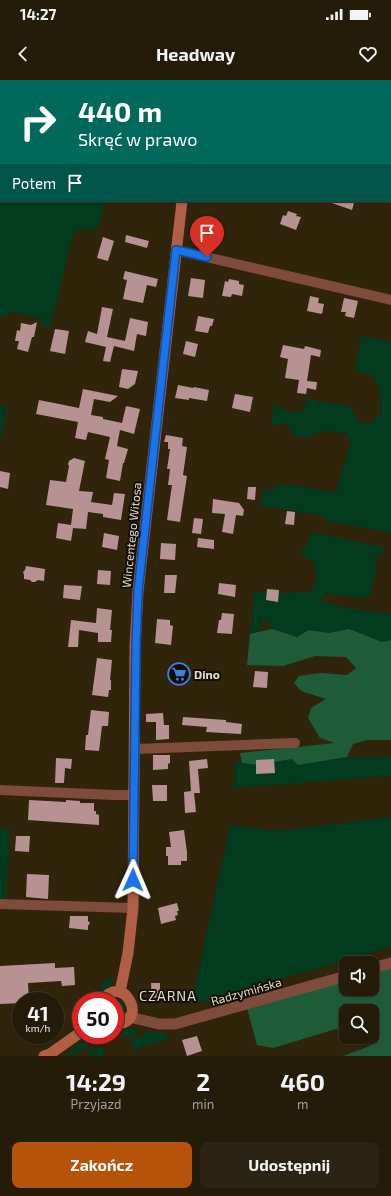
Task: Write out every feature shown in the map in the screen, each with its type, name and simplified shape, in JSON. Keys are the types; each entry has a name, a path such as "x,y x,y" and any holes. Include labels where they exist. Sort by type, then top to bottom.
{"main road":[{"name":"Wincentego Witosa","path":"120,992 128,953 133,908 138,591 182,202"},
{"path":"124,994 131,1002 132,1007 132,1013 129,1018 124,1021"},
{"path":"44,1056 50,1054 72,1038"}],"street":[{"path":"176,250 391,300"},
{"path":"135,749 295,743"},
{"path":"0,790 134,795"},
{"path":"0,904 133,908"},
{"path":"379,966 391,963"},
{"name":"Radzymińska","path":"129,1018 159,1024 175,1024 339,978"}],"green space":[{"path":"0,202 106,202 97,229 74,231 50,328 40,324 42,319 12,312 5,317 0,316"},
{"path":"360,336 391,342 391,533 325,521 325,516 260,506 263,490 271,490 280,484 336,492 351,444 346,434 326,431 308,438 294,436 286,423 271,427 274,403 290,413 302,412 307,399 350,406 360,423 372,423 380,412 380,390 373,376 355,371"},
{"path":"0,406 8,407 1,439 0,439"},
{"path":"311,533 323,534 386,548 375,558 376,576 372,583 372,594 366,598 325,594 321,599 337,605 364,611 391,614 391,640 382,642 349,629 329,633 309,630 297,637 272,629 268,621 262,621 261,631 250,634 254,592 285,593 312,591 317,576 314,562 303,557 302,550 307,544"},
{"path":"272,629 297,637 309,630 329,633 349,629 382,642 391,640 391,740 367,740 353,744 347,757 298,765 292,759 257,765 242,763 240,753 335,743 320,738 308,718 311,708 326,699 301,691 294,683 299,676 321,673 347,675 356,668 346,657 315,656 283,666 247,665 250,634"},
{"path":"347,757 391,757 391,776 233,788 235,761 257,765 292,759 298,765"},
{"path":"391,817 391,947 360,956 339,956 339,962 191,1005 230,825 277,831"},
{"path":"0,829 10,829 5,899 0,899"},
{"path":"391,964 391,1056 343,1056 372,1044 379,1044 379,1004 339,1004 339,1028 273,1048 257,1045 246,1004 339,978 339,996 379,996 379,967"},
{"path":"111,977 114,979 111,985 100,992 103,982"},
{"path":"124,1004 126,1008 124,1013"},
{"path":"124,1029 138,1029 136,1035 124,1038"},
{"path":"145,1032 165,1033 170,1039 133,1050 130,1039 144,1036"},
{"path":"79,1044 90,1044 75,1054 63,1056"},
{"path":"103,1046 105,1056 89,1056 88,1051"}],"building":[{"path":"329,202 352,202 354,203 352,210"},
{"path":"288,211 301,217 296,230 280,224 283,215 286,216"},
{"path":"126,235 149,241 147,248 125,242"},
{"path":"103,237 114,241 108,261 97,258"},
{"path":"125,271 158,279 156,287 147,285 143,303 123,299 127,280 123,279"},
{"path":"191,278 205,280 203,298 188,296"},
{"path":"229,279 239,281 239,284 244,285 242,296 232,294 231,297 222,296 225,281 228,282"},
{"path":"310,296 319,298 318,303 324,304 322,314 307,311"},
{"path":"344,298 358,301 354,318 345,316 346,312 341,312"},
{"path":"102,307 113,309 107,337 125,341 130,318 148,322 146,336 137,334 134,351 114,346 110,362 103,361 106,347 85,342 88,331 97,334"},
{"path":"198,316 214,319 208,333 195,331"},
{"path":"37,322 34,337 32,337 28,352 17,349 19,341 15,341 17,330 20,331 21,323 31,325"},
{"path":"55,329 69,331 65,354 50,351"},
{"path":"186,341 198,344 195,357 183,354"},
{"path":"283,345 304,349 305,346 321,350 320,357 311,355 307,381 317,382 316,390 307,388 306,394 297,393 299,380 285,378 288,359 280,357"},
{"path":"122,369 138,371 135,384 128,389 119,387"},
{"path":"178,385 209,390 207,401 189,398 189,400 175,398"},
{"path":"83,389 118,396 110,402 94,399 91,415 122,423 126,406 140,409 134,434 120,430 117,446 128,449 123,463 120,481 106,478 109,460 105,459 110,437 88,432 86,440 75,438 78,422 36,414 39,400 79,408"},
{"path":"235,394 253,397 250,412 232,408"},
{"path":"166,435 183,438 182,446 187,447 183,475 187,476 180,522 167,520 172,485 168,485 170,469 167,469 170,449 168,449 168,442 164,442"},
{"path":"74,458 85,461 79,491 93,492 91,502 112,505 114,493 125,494 121,520 103,517 103,514 88,512 86,529 73,528 71,541 56,538 58,523 71,525 73,509 46,505 50,480 66,482 69,461"},
{"path":"0,471 10,473 8,489 0,487"},
{"path":"248,487 256,487 255,500 247,499"},
{"path":"213,499 239,503 244,510 243,516 236,515 233,534 222,532 225,514 212,513"},
{"path":"287,511 295,512 294,525 285,524"},
{"path":"194,518 203,519 201,534 192,533"},
{"path":"104,533 119,536 117,550 102,547"},
{"path":"198,538 214,540 214,549 197,547"},
{"path":"161,543 176,544 175,560 160,559"},
{"path":"26,566 45,569 44,581 38,580 32,582 24,579 23,572"},
{"path":"98,570 111,571 110,585 97,584"},
{"path":"165,575 177,575 175,593 164,593"},
{"path":"219,583 236,585 235,597 218,594"},
{"path":"64,585 82,586 80,600 63,598"},
{"path":"267,589 279,590 278,602 266,600"},
{"path":"97,608 112,610 110,630 112,630 111,642 98,642 98,633 79,630 78,647 68,647 71,620 96,623"},
{"path":"222,613 234,614 232,634 217,633 219,620 221,620"},
{"path":"157,619 170,620 170,625 173,626 171,645 155,643"},
{"path":"97,658 112,660 110,680 111,690 109,690 108,697 92,695"},
{"path":"255,671 268,672 267,688 253,687"},
{"path":"91,710 109,712 108,726 102,726 99,751 85,750 86,735 88,735"},
{"path":"163,713 164,725 169,725 169,739 156,740 156,722 146,722 146,714"},
{"path":"183,717 226,720 226,722 242,724 241,734 206,732 207,727 182,725"},
{"path":"153,755 170,755 168,769 153,770"},
{"path":"56,758 72,759 71,769 65,768 64,783 55,783"},
{"path":"207,759 208,768 198,769 200,793 194,793 196,812 185,813 184,792 191,791 189,761"},
{"path":"274,759 275,773 256,774 256,760"},
{"path":"152,785 167,785 167,801 153,801"},
{"path":"29,800 66,802 66,800 80,801 80,803 94,803 94,811 96,811 96,814 99,815 99,825 28,820"},
{"path":"184,830 187,861 181,861 181,865 168,865 166,847 171,847 169,832"},
{"path":"16,836 30,836 29,852 15,851"},
{"path":"27,874 49,875 48,899 26,897"},
{"path":"177,903 179,911 177,911 178,915 175,916 176,920 161,924 158,908"},
{"path":"70,916 88,916 88,921 90,923 88,930 69,928"},
{"path":"55,963 55,968 74,967 75,985 62,986 61,981 28,983 28,992 12,992 12,1003 0,1004 0,966"},
{"path":"151,983 160,983 160,1001 152,1002"},
{"path":"197,1036 202,1051 187,1056 182,1040"}],"place":[{"name":"Dino","path":"179,674"}],"district":[{"name":"CZARNA","path":"168,995"}],"route":[{"path":"133,880 138,591 176,250 207,257"}]}
